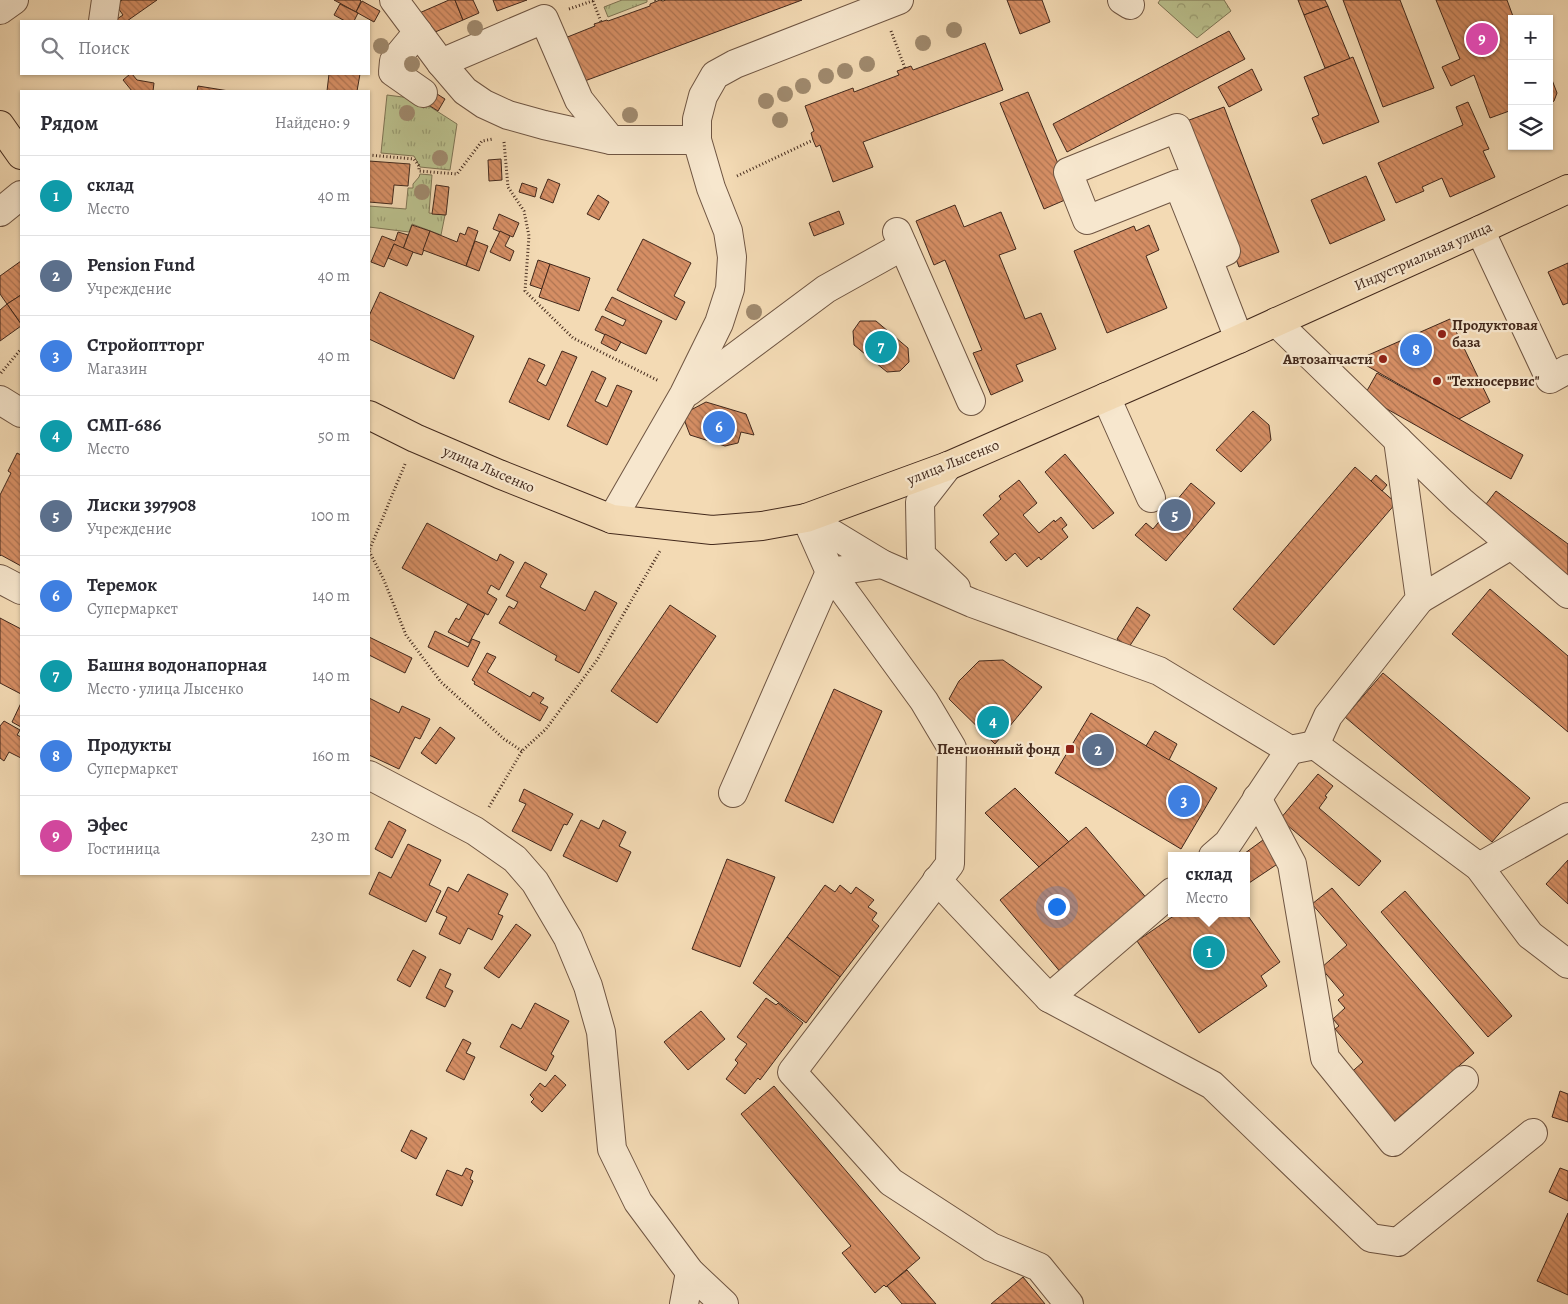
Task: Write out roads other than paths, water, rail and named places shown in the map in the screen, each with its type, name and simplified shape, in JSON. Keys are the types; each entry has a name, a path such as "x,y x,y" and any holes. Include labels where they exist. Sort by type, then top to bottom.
{"main road":[{"path":"0,125 20,154"},
{"name":"Индустриальная улица","path":"1276,322 1568,189"},
{"name":"улица Лысенко","path":"370,416 415,438 499,474 612,519 712,530 762,526 806,518 948,466 1276,322"}],"street":[{"path":"0,10 14,0"},
{"path":"103,20 106,0"},
{"path":"398,1 441,63 465,91 484,104 506,126 544,125 611,140 697,140"},
{"path":"612,519 684,394 719,323 730,289 732,257 728,231 710,188 697,140 697,119 704,96 715,75 753,56 891,3"},
{"path":"441,63 544,19 580,100 611,140"},
{"path":"418,32 394,61 393,72 423,93"},
{"path":"1208,259 1226,251 1177,128 1068,172 1087,220 1178,184 1239,339"},
{"path":"0,212 20,196"},
{"path":"1480,230 1550,379 1568,369"},
{"path":"684,394 826,289 900,239 971,402"},
{"path":"1276,322 1461,501 1568,594"},
{"path":"1106,397 1151,498"},
{"path":"0,400 20,412"},
{"path":"1398,440 1420,599"},
{"path":"948,466 920,502 920,555 972,603"},
{"path":"806,518 882,564 972,603 1159,671 1302,748 1479,867 1530,935 1568,964"},
{"path":"806,518 830,572 924,701 952,748 950,864 792,1072 891,1182 991,1247 1039,1268 1069,1304"},
{"path":"1218,852 1228,843 1257,798 1302,748 1420,599 1511,545"},
{"path":"830,572 882,564"},
{"path":"733,793 830,572"},
{"path":"0,579 20,589"},
{"path":"370,776 475,831 515,859 535,882 568,938 588,986 601,1032 612,1149 638,1202 690,1272 724,1304"},
{"path":"1257,798 1292,864 1325,1058 1393,1142 1464,1080"},
{"path":"1479,867 1568,817"},
{"path":"937,880 1049,998 1212,1085 1371,1238 1398,1242 1533,1133"},
{"path":"1049,998 1168,895"},
{"path":"684,1304 690,1272"}],"place":[{"name":"Эфес","path":"1482,39"},
{"name":"Продуктовая база","path":"1442,334"},
{"name":"Башня водонапорная","path":"881,347"},
{"name":"Продукты","path":"1416,350"},
{"name":"Автозапчасти","path":"1383,359"},
{"name":"\"Техносервис\"","path":"1437,381"},
{"name":"Теремок","path":"719,427"},
{"name":"Лиски 397908","path":"1175,515"},
{"name":"СМП-686","path":"993,722"},
{"name":"Пенсионный фонд","path":"1070,749"},
{"name":"Pension Fund","path":"1098,750"},
{"name":"Стройоптторг","path":"1184,801"},
{"name":"склад","path":"1209,952"}]}
